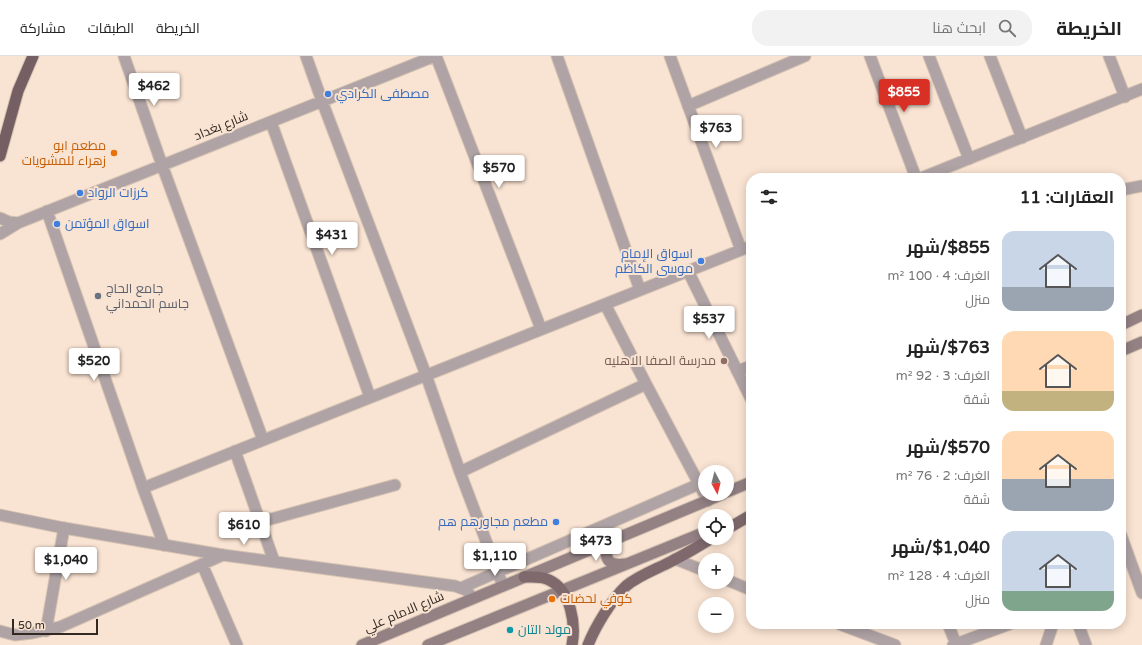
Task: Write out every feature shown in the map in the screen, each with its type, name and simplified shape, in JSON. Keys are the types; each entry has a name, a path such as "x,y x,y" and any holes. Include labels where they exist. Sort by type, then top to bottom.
{"highway":[{"path":"0,156 18,92 33,56"}],"main road":[{"path":"1126,323 1142,315"},
{"path":"1126,349 1142,342"},
{"path":"734,489 746,484"},
{"name":"شارع الامام علي","path":"362,645 706,501"},
{"path":"734,520 746,516"},
{"path":"734,525 746,517"},
{"path":"428,645 698,535"},
{"path":"619,538 610,545 607,551 607,558 612,563 618,565 628,563"},
{"path":"588,645 605,613 619,593 627,585 700,545"},
{"path":"524,577 537,577 549,580 561,590 572,613 574,627 572,645"}],"street":[{"path":"124,56 162,165 263,440"},
{"path":"306,56 426,375 460,472 503,586"},
{"path":"436,56 541,329"},
{"name":"شارع بغداد","path":"0,234 18,223 47,211 436,56"},
{"path":"557,56 640,290"},
{"path":"143,488 746,248 688,106 670,56"},
{"path":"688,106 805,56"},
{"path":"870,56 914,173"},
{"path":"929,56 969,159"},
{"path":"990,56 1022,138"},
{"path":"1108,56 1125,97"},
{"path":"934,173 1142,90"},
{"path":"271,122 370,397"},
{"path":"1126,189 1142,186"},
{"path":"47,211 164,545"},
{"path":"0,218 9,222 18,223"},
{"path":"688,271 746,389"},
{"path":"605,304 698,482"},
{"path":"737,371 746,368"},
{"path":"460,472 646,384"},
{"path":"235,451 274,561"},
{"path":"461,588 698,484"},
{"path":"260,522 395,485"},
{"path":"0,515 64,528 223,555 455,586 466,590 473,598"},
{"path":"46,631 64,528"},
{"path":"1126,549 1142,593"},
{"path":"0,631 15,635 46,631 60,627 223,555"},
{"path":"675,559 698,568"},
{"path":"202,564 237,645"},
{"path":"734,583 746,588"},
{"path":"852,629 895,645"},
{"path":"950,629 954,644 996,629"},
{"path":"1046,645 1051,629"},
{"path":"1080,629 1086,645"}],"place":[{"name":"مصطفى الكرادي","path":"328,94"},
{"name":"مطعم ابو زهراء للمشويات","path":"114,153"},
{"name":"كرزات الرواد","path":"80,193"},
{"name":"اسواق المؤتمن","path":"57,224"},
{"name":"اسواق الإمام موسى الكاظم","path":"701,261"},
{"name":"جامع الحاج جاسم الحمداني","path":"98,296"},
{"name":"مدرسة الصفا الاهليه","path":"724,361"},
{"name":"مطعم مجاورهم هم","path":"556,522"},
{"name":"كوفي لحضات","path":"552,599"},
{"name":"مولد التان","path":"510,630"}]}
